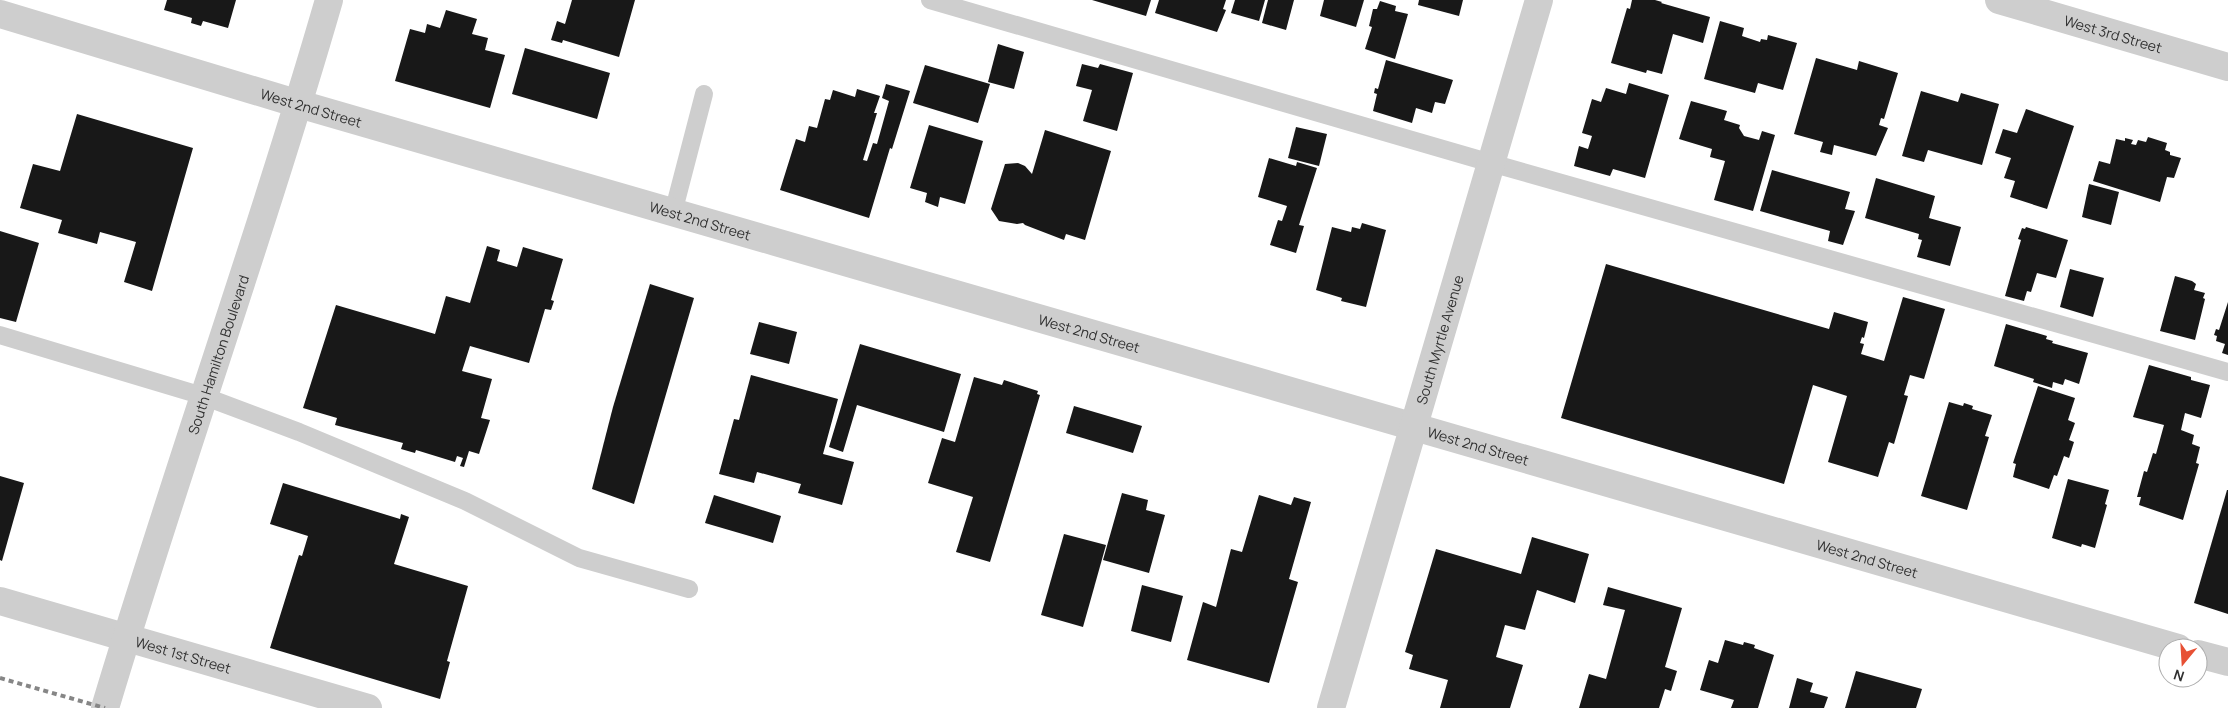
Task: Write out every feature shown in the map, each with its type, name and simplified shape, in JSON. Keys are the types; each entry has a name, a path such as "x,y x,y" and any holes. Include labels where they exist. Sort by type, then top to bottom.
{"street":[{"name":"South Hamilton Boulevard","path":"105,708 126,637 299,104 329,0"},
{"name":"South Myrtle Avenue","path":"1331,708 1539,0"},
{"name":"West 3rd Street","path":"1999,0 2228,67"},
{"name":"West 2nd Street","path":"0,14 672,213 2158,642"},
{"name":"West 1st Street","path":"0,601 368,708"},
{"path":"2208,657 2228,662"}],"lane":[{"path":"930,0 1491,163 2228,372"},
{"path":"672,213 704,94"},
{"path":"0,336 204,396 299,432 456,498 579,558 689,589"}],"building":[{"path":"167,0 236,0 228,28 203,21 201,26 191,23 192,18 164,10"},
{"path":"572,0 635,0 619,57 563,40 562,43 551,40 557,21 565,24"},
{"path":"1092,0 1151,0 1146,16"},
{"path":"1159,0 1226,0 1223,9 1226,10 1217,32 1155,13"},
{"path":"1235,0 1265,0 1259,21 1231,13"},
{"path":"1268,0 1294,0 1286,30 1262,23"},
{"path":"1324,0 1364,0 1356,27 1320,16"},
{"path":"1419,0 1463,0 1459,16 1418,5"},
{"path":"1632,0 1655,0 1710,17 1703,43 1673,34 1662,74 1647,70 1646,73 1611,63 1627,8 1630,9"},
{"path":"1380,1 1396,6 1395,11 1408,14 1395,59 1365,49 1372,27 1369,26 1373,9 1377,9"},
{"path":"446,10 477,19 472,34 488,38 485,50 505,55 490,108 395,81 410,29 425,33 427,24 440,28"},
{"path":"1720,21 1744,28 1742,36 1760,42 1761,39 1767,40 1768,35 1797,43 1783,90 1758,83 1755,93 1704,79"},
{"path":"998,44 1024,52 1014,89 988,82"},
{"path":"525,48 610,73 597,119 512,94"},
{"path":"1816,58 1857,70 1859,61 1898,73 1884,119 1881,118 1879,125 1888,128 1876,156 1834,145 1832,155 1820,152 1823,142 1794,134"},
{"path":"1386,60 1453,80 1445,104 1435,102 1432,113 1416,108 1412,123 1373,111 1377,94 1374,93 1375,88 1378,89"},
{"path":"1082,64 1098,68 1100,64 1133,73 1117,131 1083,121 1092,90 1076,86"},
{"path":"925,65 990,84 978,123 913,103"},
{"path":"1629,83 1669,95 1645,178 1613,169 1610,176 1574,166 1579,146 1588,149 1592,136 1582,133 1592,99 1601,102 1606,88 1626,94"},
{"path":"886,84 910,91 892,149 890,148 869,218 780,190 796,139 805,142 809,126 817,128 825,99 830,100 833,90 855,97 857,89 880,96 863,160 867,161 873,143 877,144 889,101 882,98"},
{"path":"1921,91 1958,102 1961,93 1999,104 1982,165 1928,150 1924,162 1902,156"},
{"path":"1691,101 1727,111 1724,120 1740,125 1739,128 1744,136 1759,140 1762,131 1775,135 1753,211 1714,200 1725,161 1710,157 1712,149 1679,139"},
{"path":"2026,109 2074,126 2047,209 2010,197 2015,181 2004,178 2011,158 1995,153 2003,129 2017,133"},
{"path":"77,114 193,148 152,291 124,282 136,242 100,232 97,244 58,233 62,220 20,208 33,164 60,171"},
{"path":"929,125 983,141 965,204 940,197 938,207 925,202 927,193 910,188"},
{"path":"1296,127 1327,134 1319,166 1288,158"},
{"path":"1045,130 1111,151 1085,240 1066,234 1064,240 1023,223 999,221 991,209 1005,164 1018,163 1025,166 1032,174"},
{"path":"2148,137 2167,143 2165,150 2170,152 2170,155 2181,158 2174,178 2167,177 2160,202 2093,181 2099,161 2110,164 2116,139 2125,141 2125,138 2133,140 2131,144 2136,145 2138,140 2146,142"},
{"path":"1269,158 1296,166 1297,162 1317,168 1299,225 1304,226 1296,253 1270,245 1278,220 1282,221 1287,206 1258,197"},
{"path":"1772,170 1850,192 1845,209 1855,211 1843,245 1828,241 1830,231 1760,211"},
{"path":"1876,178 1935,196 1929,218 1961,227 1950,266 1917,257 1922,240 1918,239 1919,234 1865,218"},
{"path":"2089,184 2119,192 2111,225 2082,217"},
{"path":"1362,223 1386,230 1366,307 1341,301 1342,298 1316,290 1332,227 1351,232 1352,227 1360,229"},
{"path":"2026,227 2068,240 2056,278 2037,273 2031,292 2027,291 2024,301 2005,296 2021,240 2018,239 2022,228 2025,229"},
{"path":"0,231 39,243 16,322 0,318"},
{"path":"487,246 500,250 497,261 517,267 523,247 563,259 551,300 554,301 551,310 545,309 529,363 470,346 462,371 492,379 481,418 490,420 479,454 469,451 464,467 460,466 463,458 457,456 455,462 416,450 415,453 401,449 403,443 335,425 337,418 303,408 336,305 435,334 446,296 470,303"},
{"path":"1606,264 1829,329 1834,312 1868,322 1864,338 1862,337 1860,343 1864,344 1861,354 1884,361 1903,297 1945,309 1924,379 1910,375 1904,395 1908,396 1894,444 1889,442 1878,477 1828,462 1847,396 1813,385 1784,484 1561,418"},
{"path":"2070,269 2104,278 2093,317 2060,307"},
{"path":"2175,276 2192,281 2196,284 2194,290 2205,293 2195,340 2160,331"},
{"path":"650,284 694,298 634,504 592,489 613,407"},
{"path":"2228,302 2228,355 2222,353 2225,344 2216,341 2217,336 2214,335 2216,329 2219,330"},
{"path":"759,322 797,332 789,364 750,354"},
{"path":"2006,324 2047,336 2046,339 2053,341 2052,343 2088,353 2079,384 2065,379 2063,385 2053,382 2052,388 2033,382 2034,379 1994,366"},
{"path":"860,344 961,374 944,432 857,405 843,452 829,447"},
{"path":"2149,365 2191,377 2191,380 2210,385 2201,418 2185,413 2181,430 2194,435 2192,444 2200,447 2196,463 2199,464 2183,520 2139,505 2141,497 2137,497 2144,471 2147,472 2153,453 2156,454 2164,425 2133,417"},
{"path":"751,375 838,399 823,454 854,462 842,505 798,493 801,484 757,472 754,483 719,474 734,419 739,420"},
{"path":"974,377 1002,385 1004,380 1038,391 1037,394 1040,395 990,562 956,552 973,497 928,483 942,438 955,442"},
{"path":"2038,386 2075,398 2068,420 2075,423 2069,440 2074,442 2069,458 2064,456 2057,476 2054,475 2049,489 2013,477 2016,464 2013,463"},
{"path":"1949,402 1963,406 1964,403 1973,406 1972,409 1992,415 1985,436 1989,437 1967,510 1921,496"},
{"path":"1074,406 1142,426 1133,453 1066,433"},
{"path":"0,476 24,483 2,561 0,560"},
{"path":"2068,479 2109,490 2105,504 2107,505 2095,548 2082,544 2081,547 2052,538"},
{"path":"283,483 400,519 401,514 409,517 394,564 468,586 447,661 450,662 440,699 270,648 299,555 302,556 308,536 270,524"},
{"path":"2228,490 2228,614 2194,603"},
{"path":"1122,493 1148,500 1146,510 1165,515 1149,573 1103,560"},
{"path":"714,495 781,516 773,543 705,523"},
{"path":"1259,495 1291,505 1294,497 1311,502 1289,579 1298,582 1269,683 1187,660 1203,602 1216,607 1231,549 1242,552"},
{"path":"1064,534 1106,545 1083,627 1041,615"},
{"path":"1532,537 1589,554 1575,603 1537,590 1525,630 1505,625 1496,657 1523,665 1510,708 1440,708 1448,680 1409,669 1413,655 1405,652 1436,549 1521,574"},
{"path":"1142,585 1183,596 1171,642 1131,631"},
{"path":"1608,587 1682,608 1665,667 1677,671 1671,691 1665,689 1659,708 1579,708 1589,674 1606,679 1625,610 1603,605"},
{"path":"1725,640 1743,645 1744,642 1755,645 1754,648 1774,655 1758,708 1731,708 1734,700 1700,690 1709,660 1718,663"},
{"path":"1856,671 1922,689 1916,708 1845,708"},
{"path":"1797,678 1813,683 1810,692 1828,697 1824,708 1789,708"}],"railway":[{"path":"0,678 105,708"}]}
